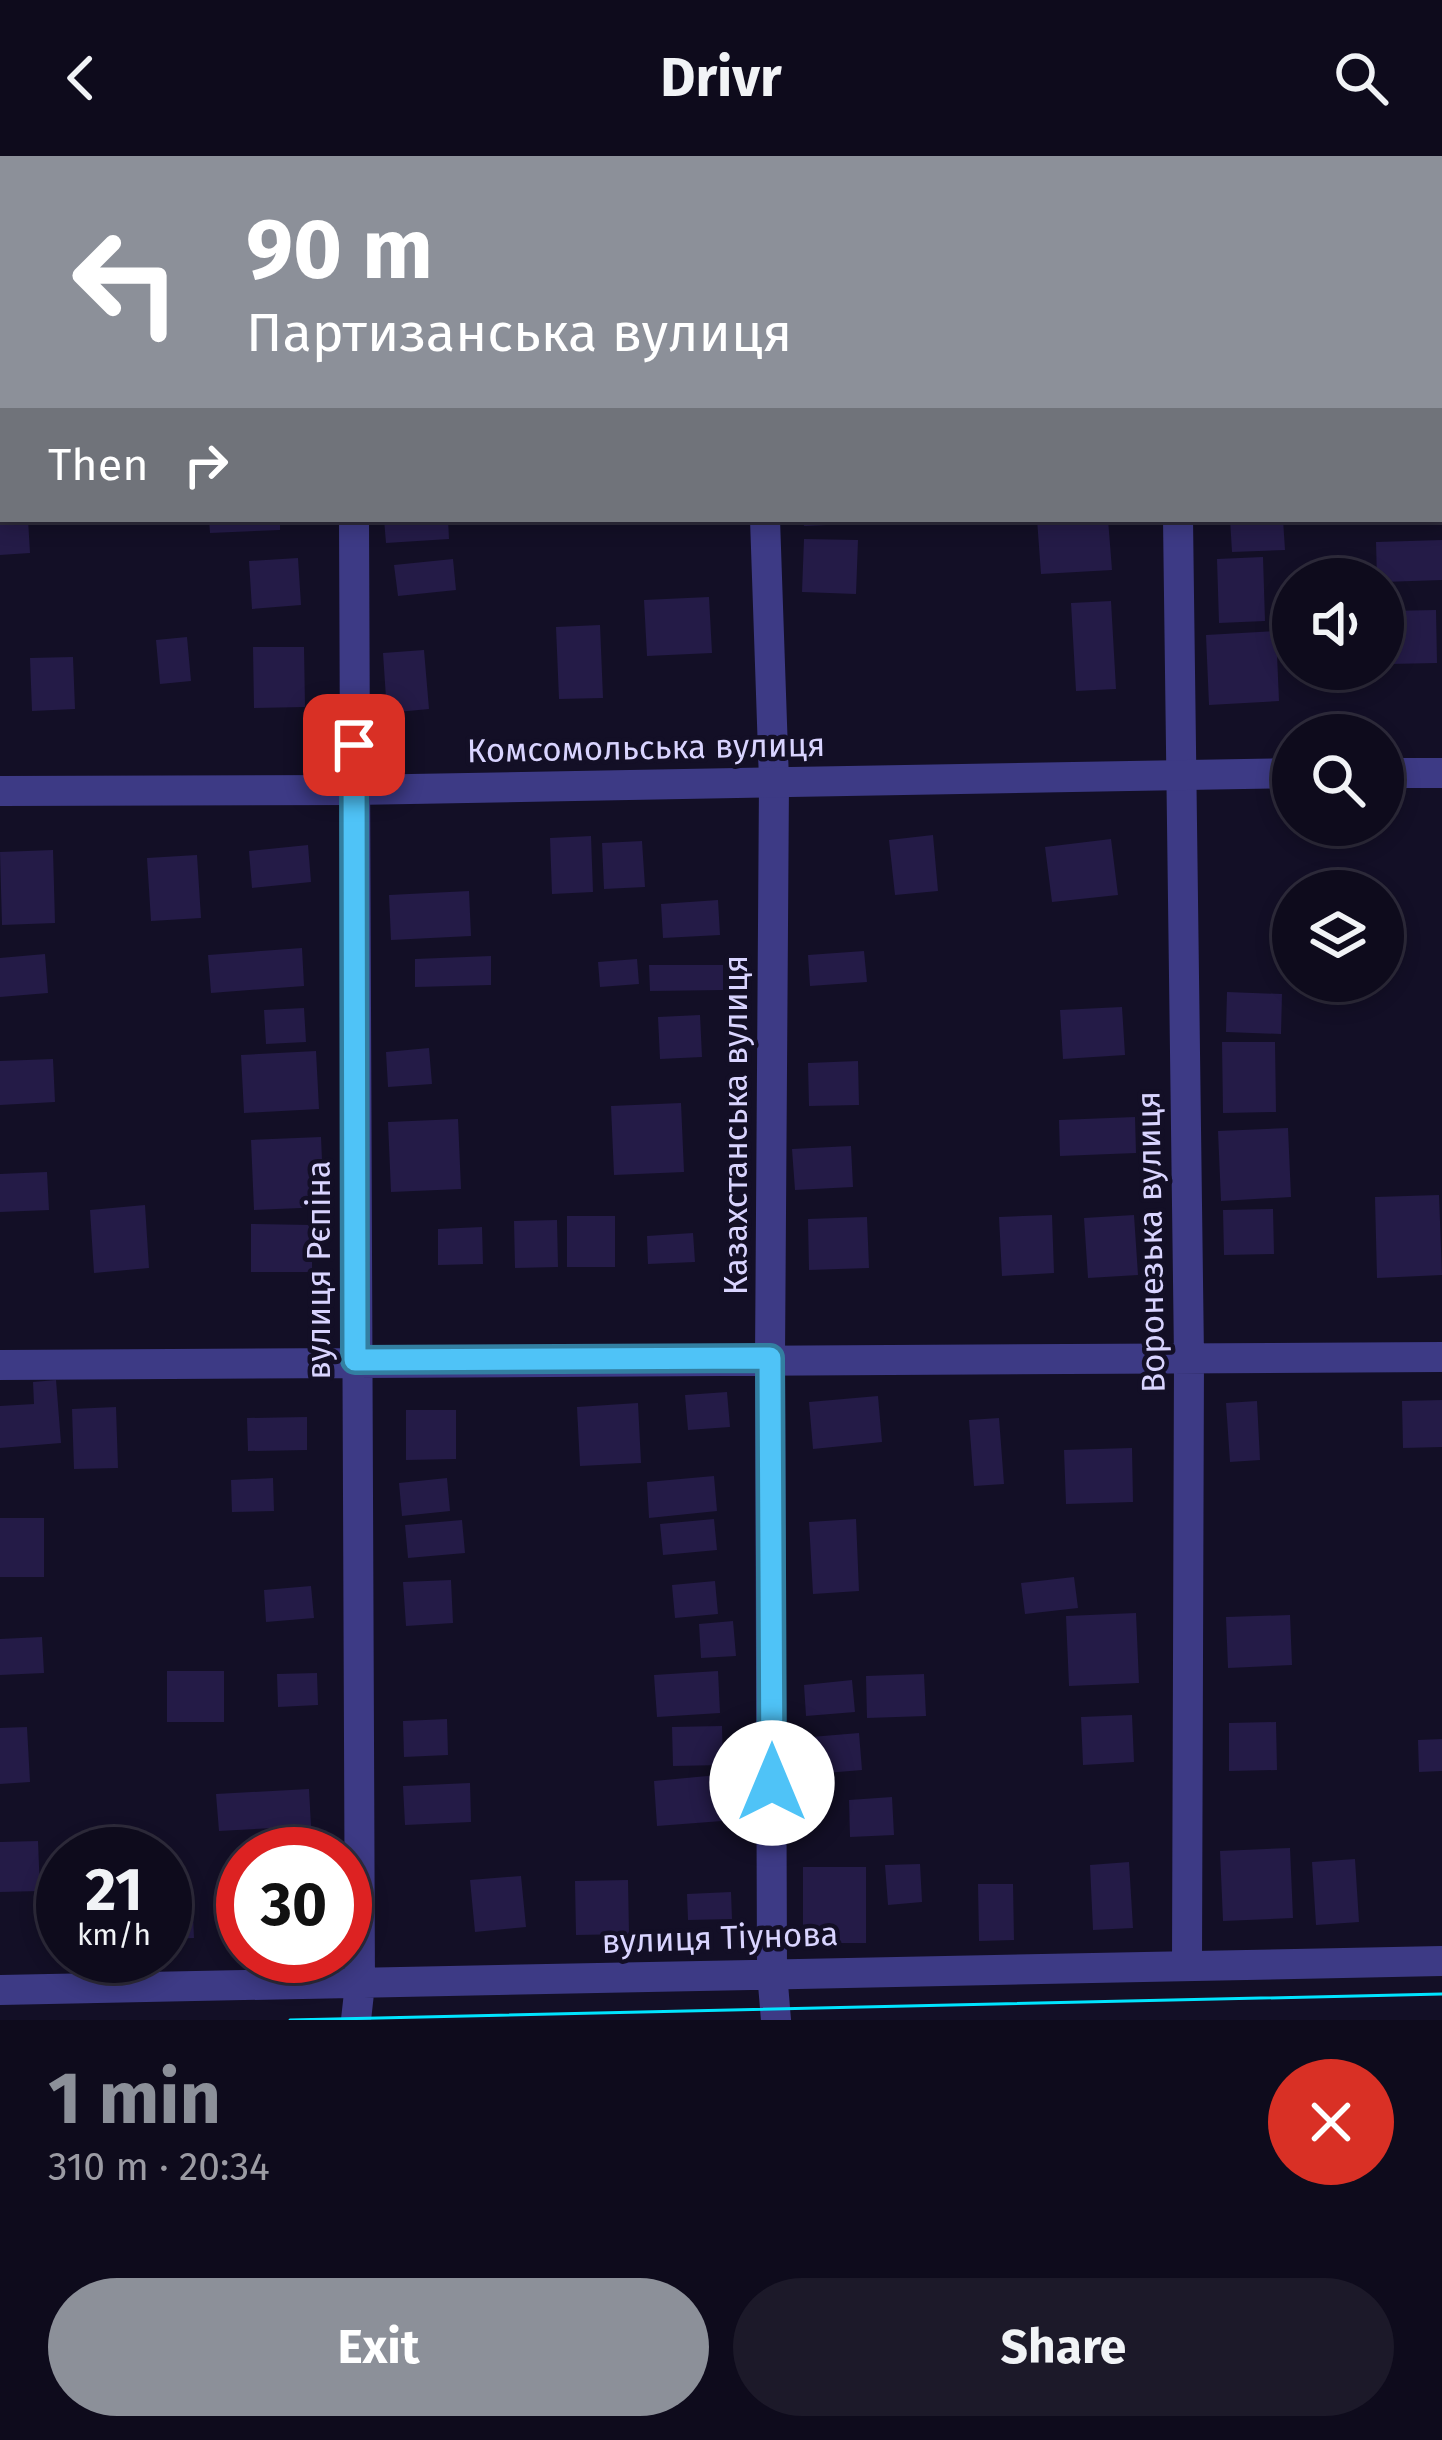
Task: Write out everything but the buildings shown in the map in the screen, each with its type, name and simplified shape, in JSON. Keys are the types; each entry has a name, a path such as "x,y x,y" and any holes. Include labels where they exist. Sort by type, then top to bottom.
{"street":[{"name":"вулиця Рєпіна","path":"354,522 360,1984 356,2020"},
{"name":"Казахстанська вулиця","path":"765,522 775,781 770,1358 776,2020"},
{"name":"Воронезька вулиця","path":"1178,522 1190,1357 1187,1964"},
{"name":"Комсомольська вулиця","path":"0,791 354,790 1272,773"},
{"path":"1404,773 1442,773"},
{"path":"0,1365 1442,1357"},
{"name":"вулиця Тіунова","path":"0,1990 1442,1961"}],"tram line":[{"path":"290,2020 1442,1994"}],"route":[{"path":"354,745 355,1360 770,1358 772,1783"}]}
